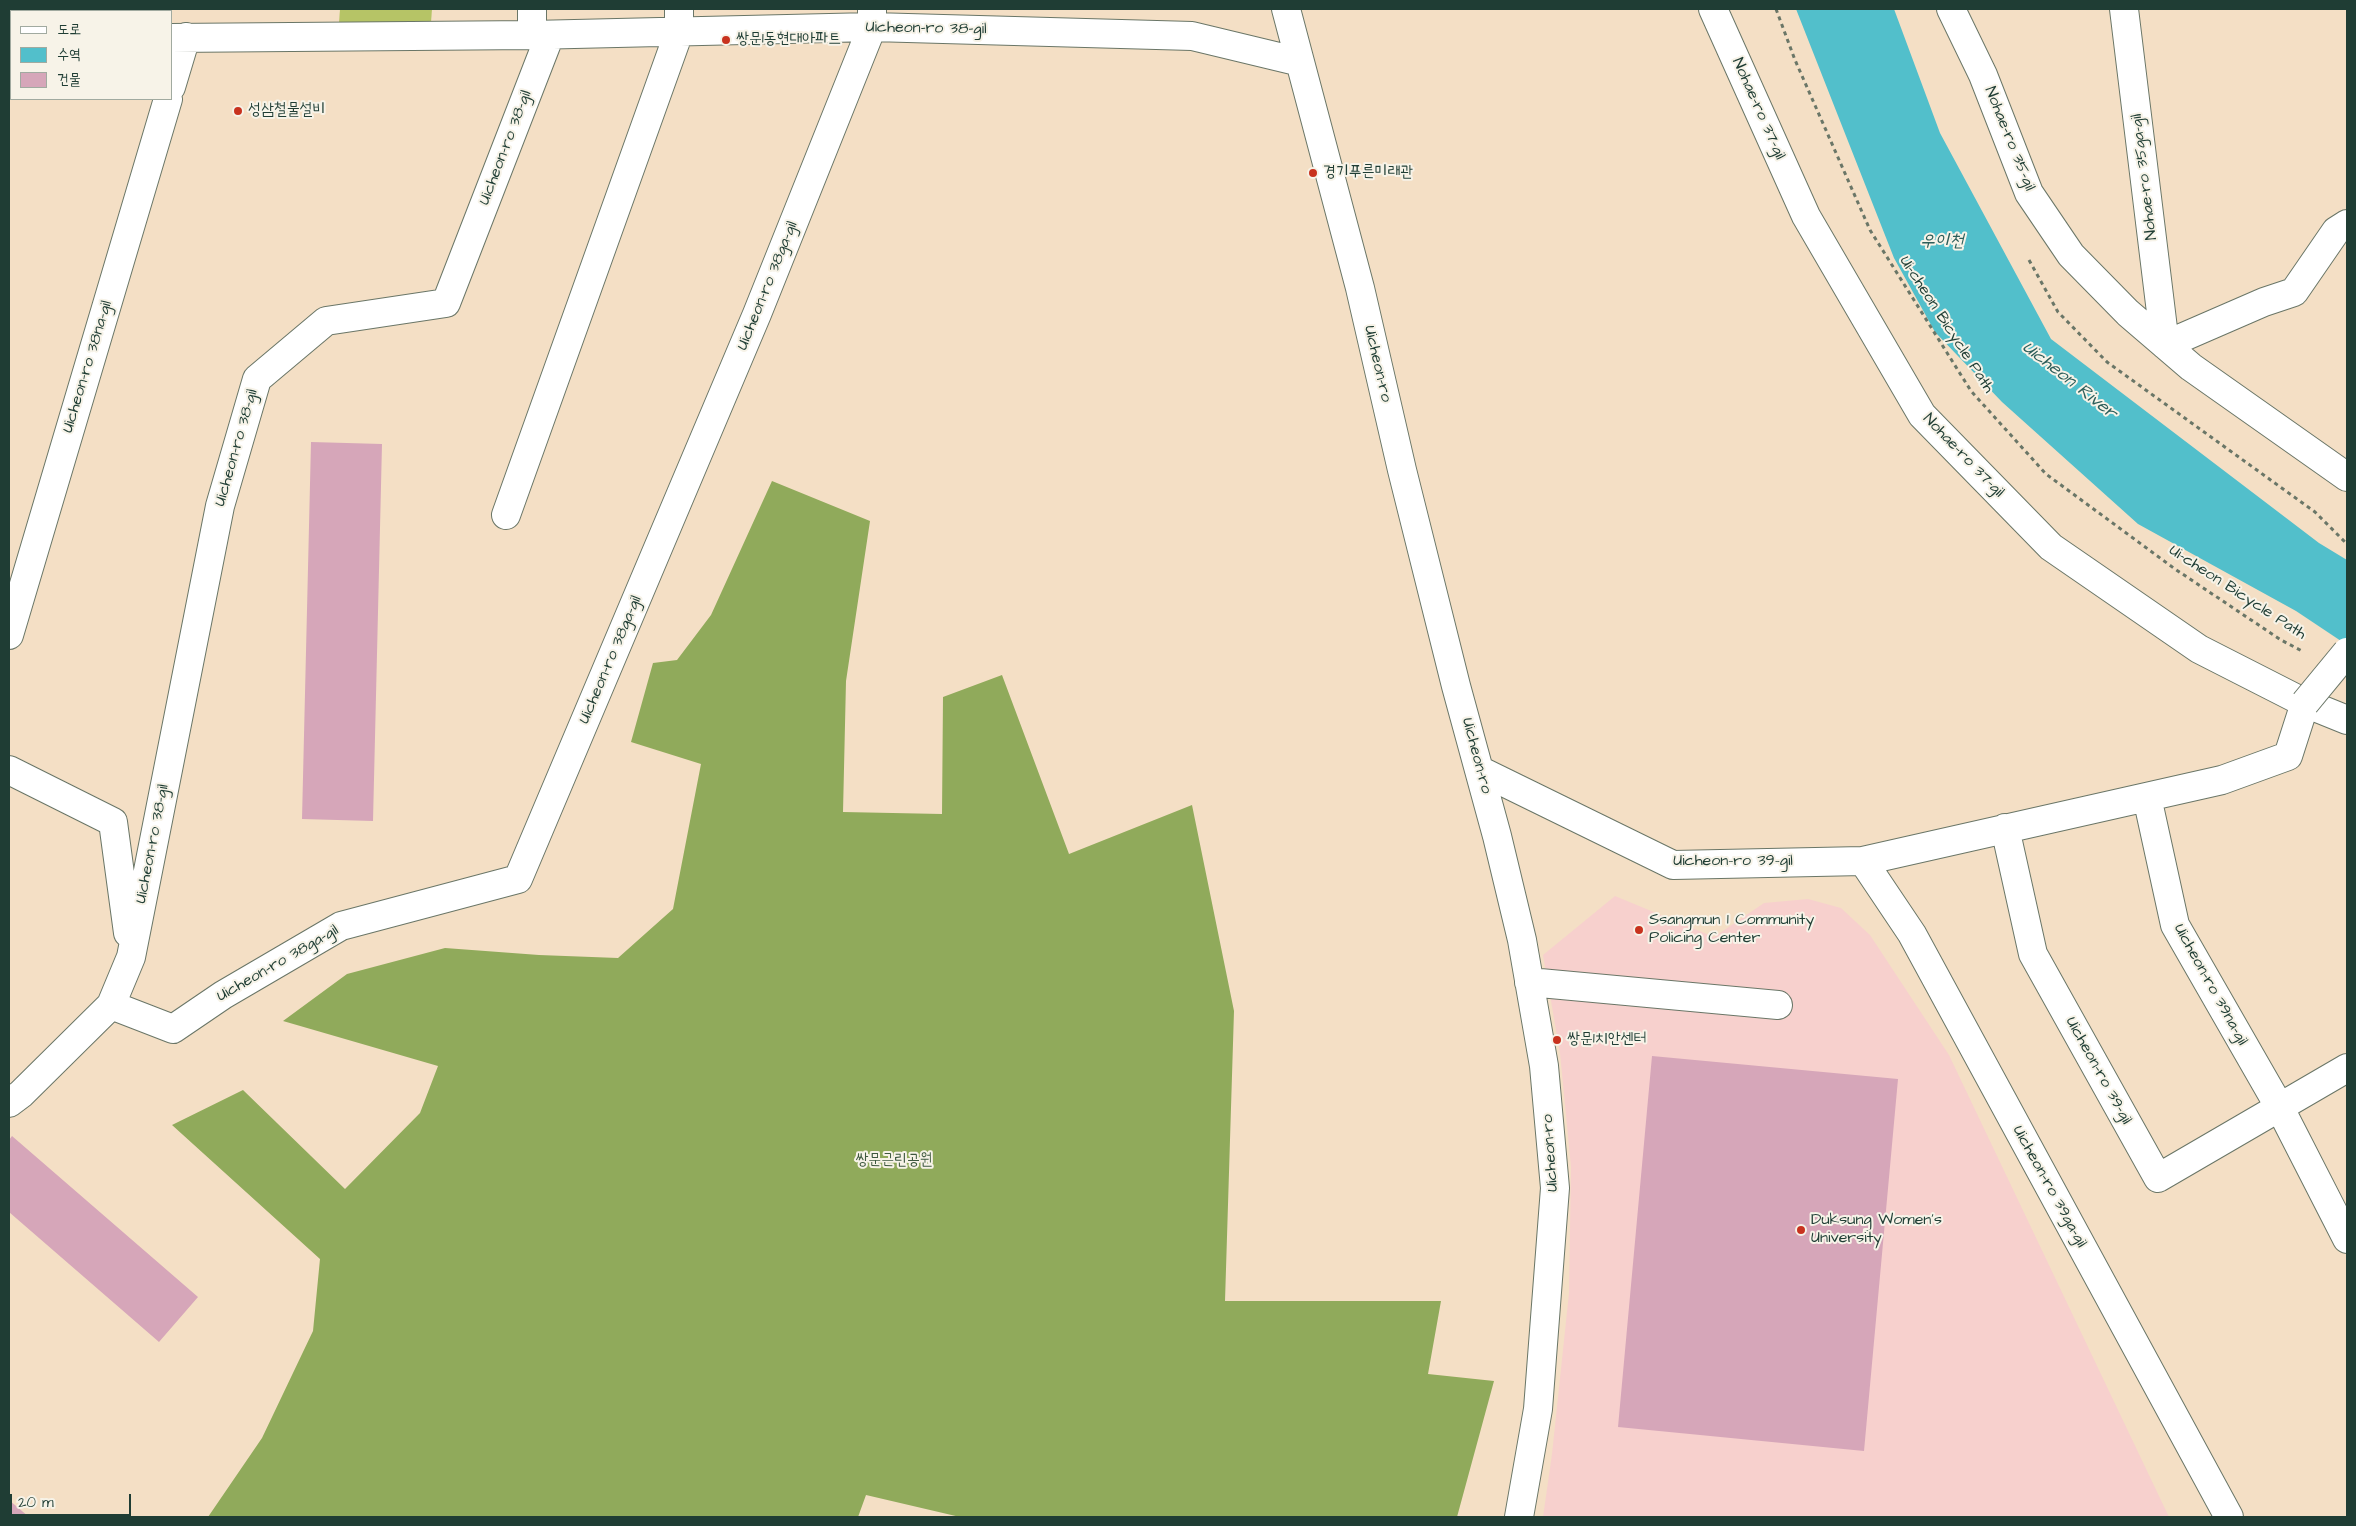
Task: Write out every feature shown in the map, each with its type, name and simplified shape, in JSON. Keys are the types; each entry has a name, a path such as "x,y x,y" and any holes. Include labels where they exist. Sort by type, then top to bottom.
{"street":[{"path":"532,9 541,35"},
{"name":"Uicheon-ro","path":"1286,9 1360,288 1402,470 1506,874 1529,982 1544,1066 1556,1188 1538,1409 1519,1517"},
{"name":"Nohae-ro 37-gil","path":"1713,9 1806,216 1922,415 2051,547 2199,649 2305,703"},
{"name":"Nohae-ro 35-gil","path":"1951,9 1984,75 2029,193 2072,255 2128,313 2191,367 2347,477"},
{"name":"Nohae-ro 35ga-gil","path":"2124,9 2165,345"},
{"name":"Uicheon-ro 38-gil","path":"179,38 541,35 679,20 872,18 1192,36 1300,62"},
{"name":"Uicheon-ro 38ga-gil","path":"111,1005 173,1029 223,995 341,926 518,879 757,314 872,18"},
{"path":"506,515 679,20"},
{"name":"Uicheon-ro 38-gil","path":"111,1005 131,957 220,506 257,380 326,321 446,303 541,35"},
{"path":"172,82 179,38"},
{"name":"Uicheon-ro 38na-gil","path":"9,635 168,100"},
{"path":"2165,345 2264,302 2294,292 2336,232 2347,224"},
{"path":"2347,652 2305,703 2347,720"},
{"name":"Uicheon-ro 39-gil","path":"1479,770 1672,865 1863,860 2222,780 2288,756 2305,703"},
{"path":"9,770 113,822 131,957"},
{"name":"Uicheon-ro 39na-gil","path":"2146,797 2175,925 2280,1108 2347,1239"},
{"name":"Uicheon-ro 39-gil","path":"2005,828 2033,954 2158,1178 2280,1108"},
{"name":"Uicheon-ro 39ga-gil","path":"1863,860 1912,934 2229,1517"},
{"path":"1529,982 1778,1005"},
{"path":"15,1099 111,1005"},
{"path":"2280,1108 2347,1068"}],"path":[{"name":"Ui-cheon Bicycle Path","path":"1776,9 1795,60 1870,230 1971,391 2046,474 2175,568 2281,640 2306,652"}],"shaded area":[{"name":"Duksung Women's University","path":"1615,896 1714,937 1764,903 1808,899 1841,908 1870,935 1949,1055 2169,1517 1543,1517 1552,1454 1569,1293 1571,1167 1560,1053 1543,955"}],"green space":[{"path":"340,9 432,9 430,36 338,37"},
{"name":"쌍문근린공원","path":"772,481 870,521 846,681 843,812 942,814 943,697 1002,675 1069,854 1192,805 1234,1011 1225,1301 1441,1301 1428,1374 1494,1381 1457,1517 960,1517 866,1495 858,1517 208,1517 262,1438 313,1331 320,1259 172,1125 243,1090 345,1189 420,1113 438,1066 283,1021 347,974 445,948 539,955 618,958 673,909 701,764 631,742 653,663 677,660 711,615"}],"water":[{"name":"우이천","path":"1796,9 1894,9 1940,133 2051,339 2319,543 2347,560 2347,645 2296,611 2138,524 2002,402 1935,332 1894,258"}],"building":[{"path":"311,442 382,444 373,821 302,819"},
{"path":"1652,1056 1898,1079 1864,1451 1618,1427"},
{"path":"12,1136 198,1297 159,1342 9,1212 9,1140"},
{"path":"9,1500 29,1517 9,1517"}],"place":[{"name":"쌍문1동현대아파트","path":"726,40"},
{"name":"성삼철물설비","path":"238,111"},
{"name":"경기푸른미래관","path":"1313,173"},
{"name":"Ssangmun 1 Community Policing Center","path":"1639,930"},
{"name":"쌍문1치안센터","path":"1557,1040"},
{"name":"Duksung Women's University","path":"1801,1230"}],"water label":[{"name":"Uicheon River","path":"2069,381"}]}
